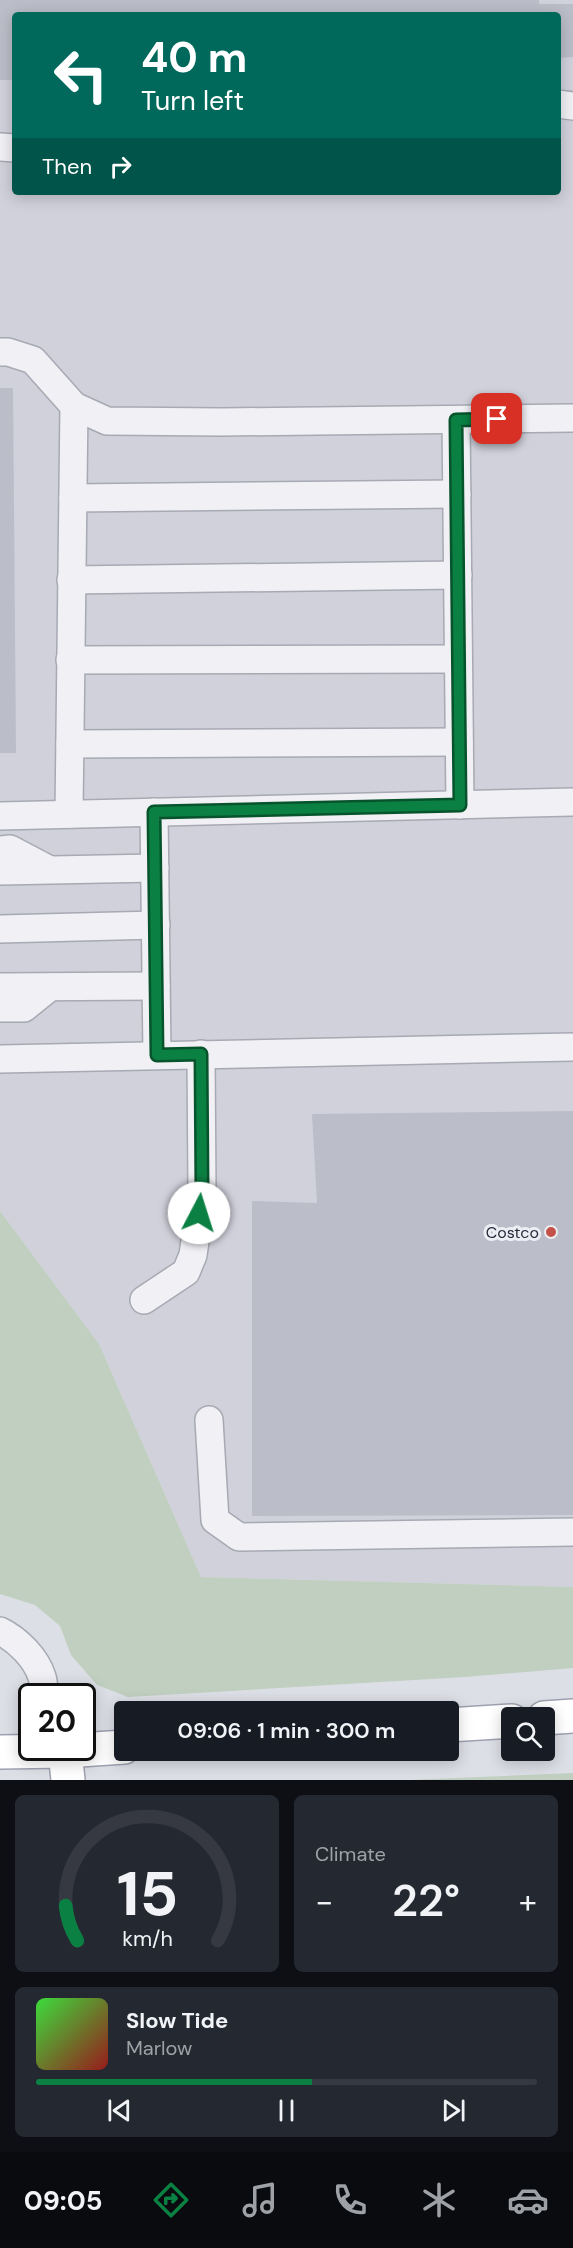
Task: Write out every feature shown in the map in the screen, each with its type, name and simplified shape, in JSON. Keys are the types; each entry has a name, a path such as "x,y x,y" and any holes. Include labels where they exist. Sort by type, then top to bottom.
{"main road":[{"path":"555,1717 573,1716"},
{"path":"459,1724 501,1722"},
{"path":"96,1753 114,1749"},
{"path":"0,1752 18,1754"}],"street":[{"path":"0,352 8,352 33,360 74,406 106,421 573,418"},
{"path":"69,814 74,406"},
{"path":"456,420 460,805"},
{"path":"73,498 457,494"},
{"path":"72,580 458,575"},
{"path":"70,660 458,659"},
{"path":"70,744 459,742"},
{"path":"0,816 573,802"},
{"path":"154,812 157,1055"},
{"path":"0,850 10,849 50,870"},
{"path":"0,871 155,868"},
{"path":"0,929 156,925"},
{"path":"0,987 156,986"},
{"path":"0,1008 24,1008 50,987"},
{"path":"0,1059 573,1047"},
{"path":"144,1300 186,1272 193,1255 202,1192 201,1054"},
{"path":"209,1420 215,1520 239,1536 573,1532"},
{"path":"0,1631 12,1637 30,1656 42,1677 43,1683"}],"shaded area":[{"path":"0,0 573,0 573,1587 201,1577 99,1344 0,1211"}],"green space":[{"path":"0,1211 99,1344 201,1577 573,1587 573,1668 465,1677 128,1697 97,1685 71,1655 60,1626 35,1605 0,1594"},
{"path":"573,1773 573,1780 408,1780"}],"building":[{"path":"0,0 539,0 539,4 573,4 573,57 561,58 561,12 12,12 12,80 0,80"},
{"path":"0,388 13,388 16,753 0,753"},
{"path":"573,1111 573,1515 252,1516 252,1201 317,1203 312,1114"}],"place":[{"name":"Costco","path":"551,1232"}],"route":[{"path":"199,1213 202,1192 201,1054 157,1055 154,812 460,805 456,420 497,419"}]}
